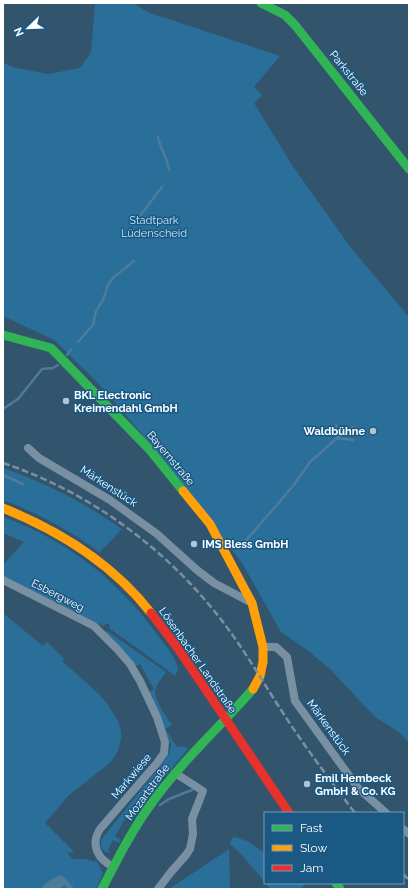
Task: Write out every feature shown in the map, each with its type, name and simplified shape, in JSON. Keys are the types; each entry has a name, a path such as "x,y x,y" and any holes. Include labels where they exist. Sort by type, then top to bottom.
{"street":[{"name":"Parkstraße","path":"261,3 285,15 295,25 409,169"},
{"name":"Bayernstraße","path":"3,335 51,348 64,359 149,449 210,524 252,603 263,647"},
{"name":"Märkenstück","path":"28,448 39,458 110,500 146,525 214,583 252,603"},
{"name":"Lösenbacher Landstraße","path":"3,508 45,526 73,542 89,553 136,596 165,630 288,812"},
{"name":"Esbergweg","path":"3,580 85,621 101,632"},
{"name":"Markwiese","path":"101,632 130,664 140,681 157,717 165,742 164,753 158,763 96,835 95,844 98,853 105,862 114,867"},
{"name":"Märkenstück","path":"263,647 276,647 287,657 295,701 358,788 385,812"},
{"path":"226,720 255,687 260,676 263,662 263,647"},
{"name":"Mozartstraße","path":"102,889 131,835 151,804 175,773 226,720"},
{"path":"158,889 186,856 190,849 193,834 192,819 203,791 175,773"}],"green space":[{"name":"Stadtpark Lüdenscheid","path":"95,3 132,3 150,13 280,56 254,87 262,95 254,103 292,165 351,248 409,317 409,743 399,732 375,717 329,668 281,632 242,563 152,446 98,383 54,340 3,316 3,62 12,67 48,74 80,68 91,53"},
{"path":"3,468 35,480 65,494 122,529 99,553 87,543 52,522 3,500"},
{"path":"3,517 49,537 70,550 110,581 144,617 168,649 177,666 178,671 175,674 177,677 109,628 110,625 107,623 103,626 3,576 3,565 24,542 3,533"},
{"path":"3,613 43,646 47,642 64,659 62,661 100,695 118,721 121,731 121,739 118,751 110,763 69,795 45,823 74,852 67,853 73,859 87,859 94,862 96,860 103,873 96,889 3,889"},
{"path":"107,631 166,672 158,684 155,692 160,707 172,725 165,729 177,747 183,746 188,749 152,792 133,819 127,816 115,836 121,840 119,843 113,840 108,850 111,852 106,852 103,850 101,840 165,760 170,751 171,745 149,692 154,689 140,664 135,666 113,639 105,633"},
{"path":"235,837 247,841 264,852 264,881 240,853 230,844 232,838"},
{"path":"229,849 230,889 169,889"},
{"path":"267,884 307,884 300,889 270,889"}],"shaded area":[{"path":"61,875 71,885 74,884 71,889 66,889 67,888 65,885 58,889 40,889 50,880"}],"waterway":[{"path":"158,137 169,170"},
{"path":"133,225 162,187"},
{"path":"78,342 93,325 96,311 103,300 108,285 114,277 134,261"},
{"path":"67,355 71,349"},
{"path":"3,409 18,399 42,369 53,368 58,365"},
{"path":"336,424 337,438 353,440"},
{"path":"244,543 293,486 310,462 337,438 353,427"},
{"path":"3,475 23,484"},
{"path":"160,805 169,799 192,790"}],"railway":[{"path":"3,463 35,475 96,507 125,526 152,547 177,570 201,595 223,622 300,738 354,812"},
{"path":"404,875 409,880"}],"traffic: fast":[{"path":"261,3 285,15 295,25 409,169"},
{"path":"3,335 51,348 149,449 183,491"},
{"path":"102,889 137,824 151,804 187,759 253,689"},
{"path":"337,884 340,889"}],"traffic: slow":[{"path":"183,491 210,524 252,603 263,647 263,662 260,676 253,689"},
{"path":"3,508 65,538 103,564 136,595 151,613"}],"traffic: jam":[{"path":"151,613 177,647 288,812"}],"place":[{"name":"BKL Electronic Kreimendahl GmbH","path":"66,401"},
{"name":"Waldbühne","path":"373,431"},
{"name":"IMS Bless GmbH","path":"194,544"},
{"name":"Emil Hembeck GmbH & Co. KG","path":"307,784"}]}
